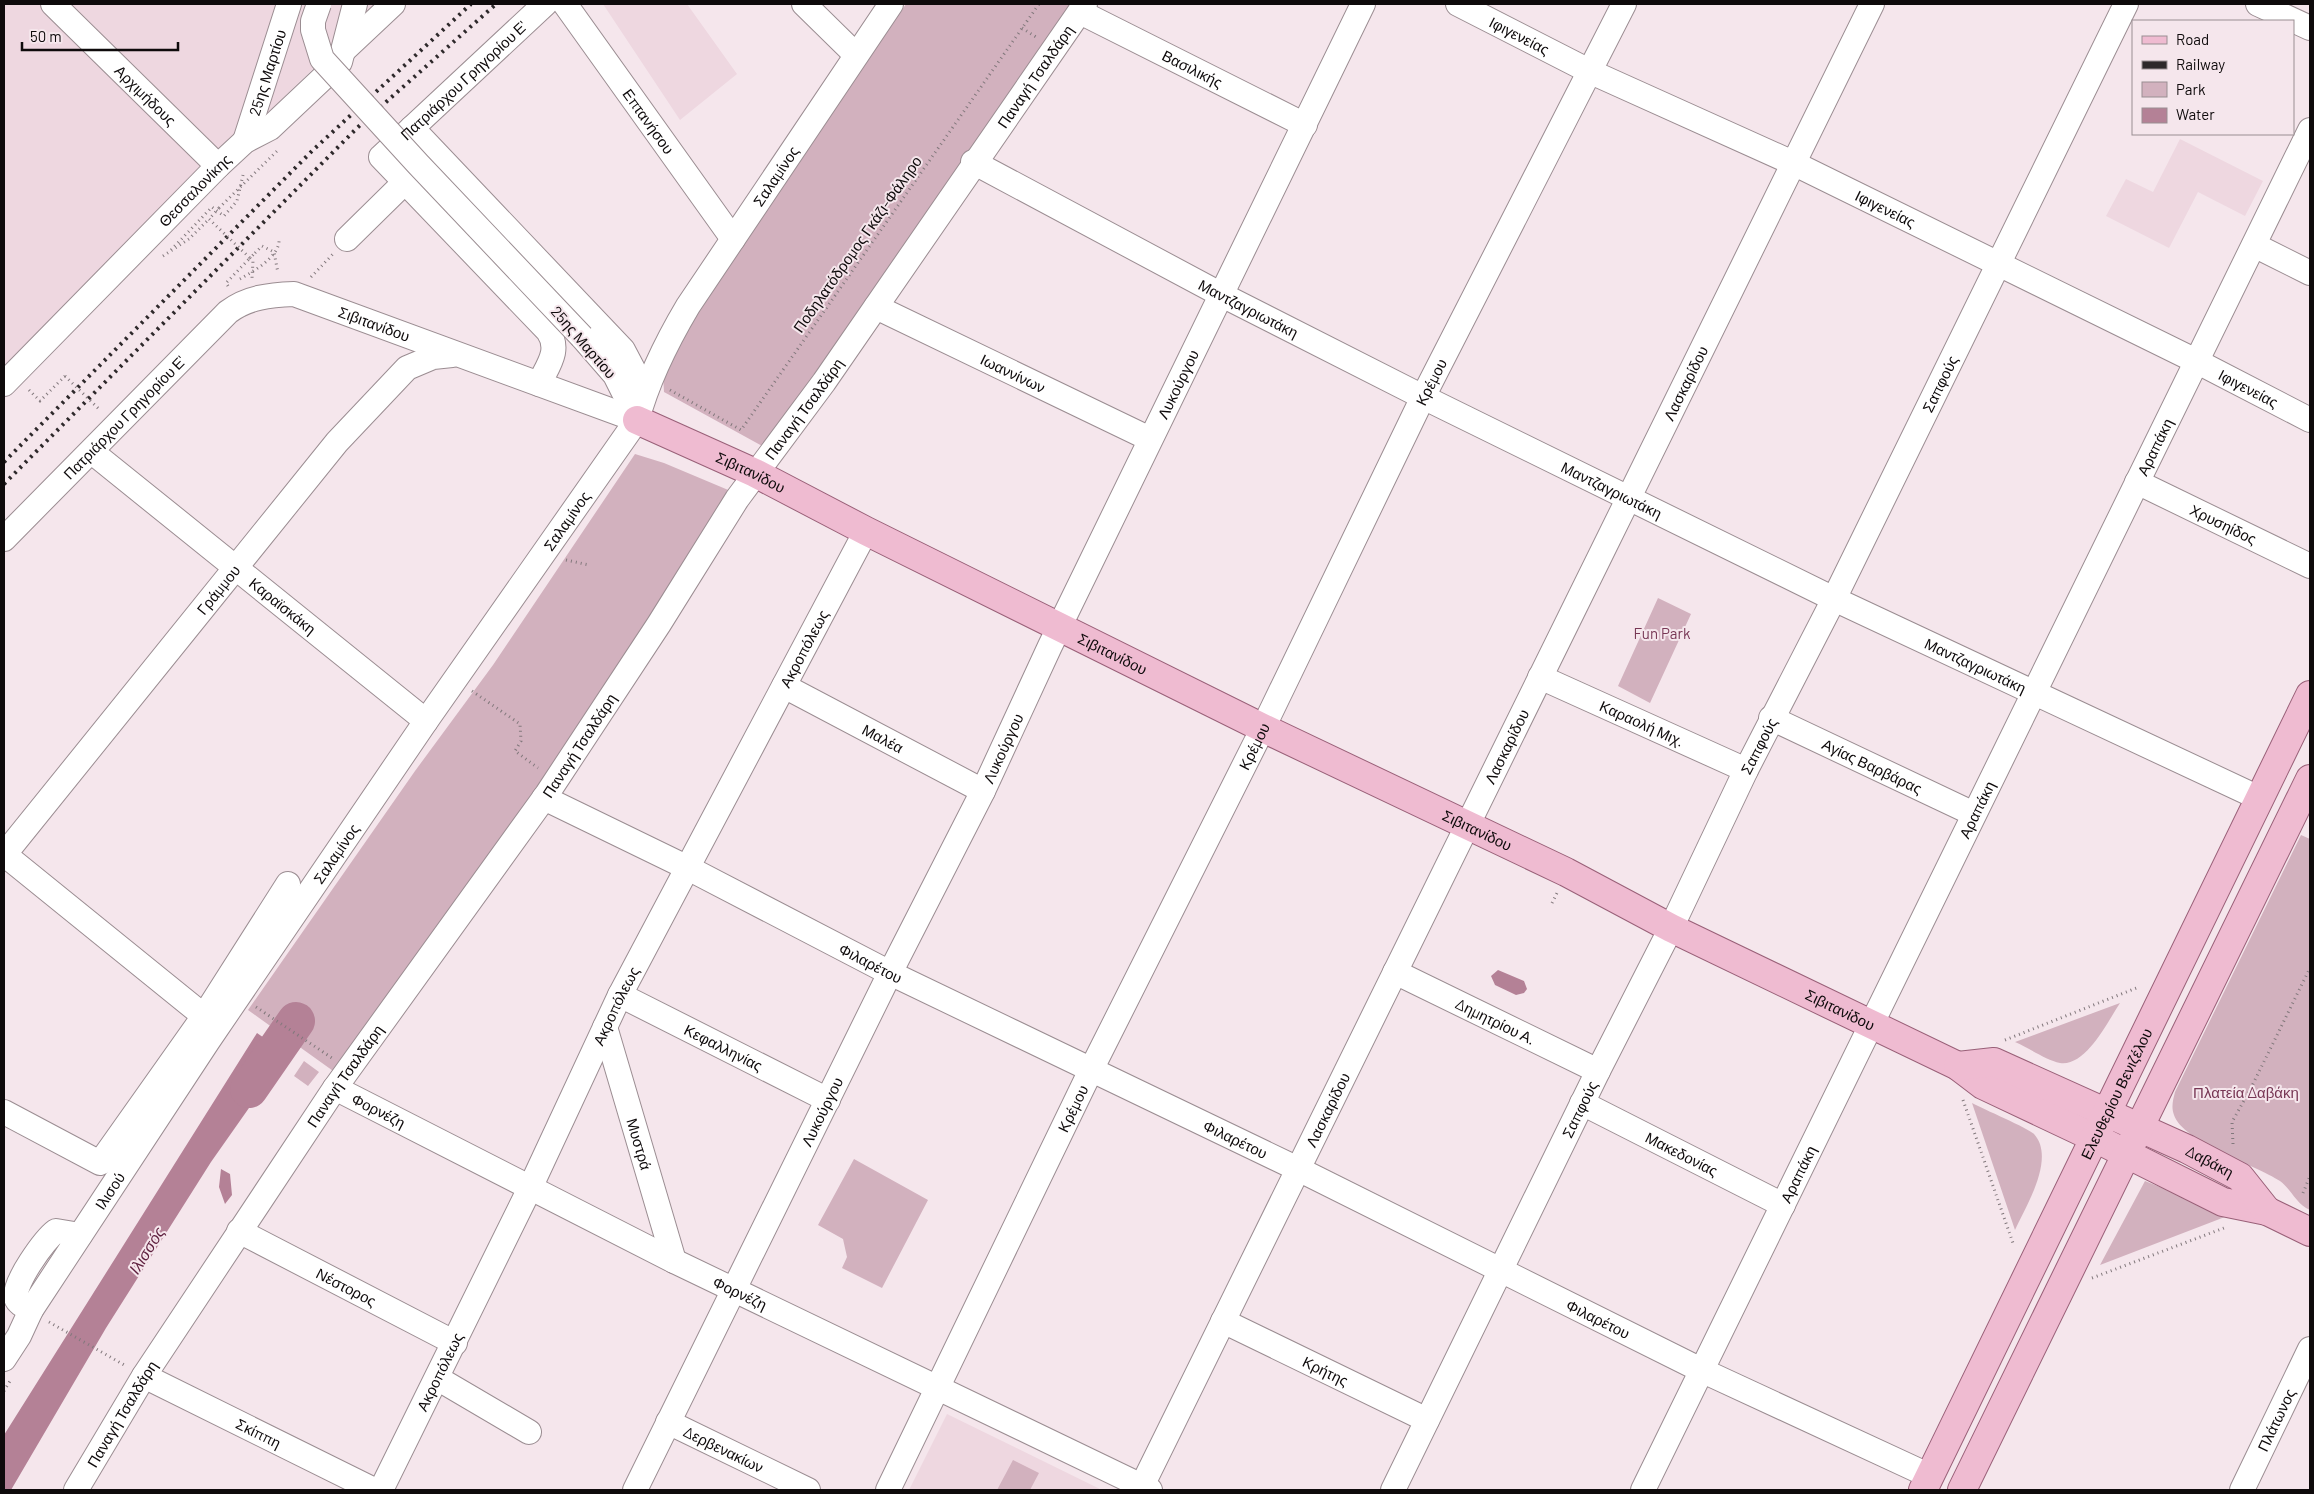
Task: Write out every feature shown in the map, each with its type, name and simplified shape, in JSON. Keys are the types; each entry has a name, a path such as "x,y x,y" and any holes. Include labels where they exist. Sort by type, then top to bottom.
{"main road":[{"name":"Σιβιτανίδου","path":"637,420 755,472 866,531 1263,728 1566,872 1670,928 1873,1026 1959,1078 1983,1085 2128,1154"},
{"name":"Ελευθερίου Βενιζέλου","path":"1926,1483 2105,1112 2310,695"},
{"path":"1962,1490 2140,1128 2306,797"},
{"path":"1959,1078 1994,1062 2140,1128"},
{"name":"Δαβάκη","path":"2140,1128 2240,1177 2267,1211"},
{"name":"Δαβάκη","path":"2128,1154 2223,1202 2267,1211 2310,1232"}],"street":[{"name":"Αρχιμήδους","path":"52,4 218,166"},
{"name":"25ης Μαρτίου","path":"245,141 289,4"},
{"name":"25ης Μαρτίου","path":"318,4 313,21 313,30 322,59 418,164 582,337 615,375 637,420"},
{"path":"344,50 355,4"},
{"name":"Θεσσαλονίκης","path":"4,384 218,166 245,141 270,128 340,62 344,50 393,4"},
{"name":"Πατριάρχου Γρηγορίου Ε'","path":"382,157 546,4"},
{"name":"Επτανήσου","path":"565,4 732,239"},
{"path":"804,4 856,55"},
{"name":"Σαλαμίνος","path":"4,1112 100,1163 212,1020 426,721 637,420 645,391 664,349 688,306 891,4"},
{"name":"Λυκούργου","path":"635,1490 890,973 983,791 1220,294 1363,4"},
{"name":"Ιφιγενείας","path":"1458,4 1590,72 1793,163 2196,361 2310,420"},
{"name":"Κρέμου","path":"888,1490 938,1390 1091,1070 1263,728 1423,397 1624,4"},
{"name":"Λασκαρίδου","path":"1144,1489 1223,1321 1872,4"},
{"name":"Σαπφούς","path":"1394,1490 1771,718 1834,599 2126,4"},
{"path":"2258,4 2293,20"},
{"name":"Βασιλικής","path":"1082,8 1305,125"},
{"name":"Παναγή Τσαλδάρη","path":"76,1490 144,1376 335,1088 546,796 755,472 824,382 973,162 1082,8"},
{"path":"2294,21 2310,28"},
{"name":"25ης Μαρτίου","path":"412,128 623,350 632,369 637,420"},
{"name":"Αραπάκη","path":"1643,1490 1782,1205 1873,1026 1974,814 2310,130"},
{"name":"25ης Μαρτίου","path":"382,157 548,330 552,337 555,352 539,384"},
{"name":"Μαντζαγριωτάκη","path":"973,162 1220,294 1423,397 1628,496 1834,599 2033,694 2259,798"},
{"path":"347,240 406,181"},
{"path":"2254,245 2310,273"},
{"name":"Πατριάρχου Γρηγορίου Ε'","path":"4,539 92,452 250,289"},
{"name":"Σιβιτανίδου","path":"250,289 269,295 294,294 637,420"},
{"name":"Ιωαννίνων","path":"876,307 1150,439"},
{"name":"Γράμμου","path":"4,855 337,442 398,376 419,361 454,354"},
{"name":"Καραϊσκάκη","path":"92,452 426,721"},
{"name":"Χρυσηίδος","path":"2137,482 2310,566"},
{"name":"Ακροπόλεως","path":"381,1490 531,1186 620,995 866,531"},
{"name":"Καραολή Μιχ.","path":"1540,677 1746,770"},
{"name":"Μαλέα","path":"784,686 983,791"},
{"name":"Αγίας Βαρβάρας","path":"1771,718 1974,814"},
{"name":"Φιλαρέτου","path":"546,796 890,973 1298,1169 1926,1483"},
{"path":"4,855 212,1020"},
{"name":"Σαλαμίνος","path":"212,1020 288,884"},
{"name":"Δημητρίου Α.","path":"1395,972 1598,1070"},
{"name":"Κεφαλληνίας","path":"620,995 828,1100"},
{"name":"Ιλισού","path":"4,1359 19,1336 31,1310 80,1235 212,1020"},
{"name":"Μυστρά","path":"605,1027 674,1261"},
{"name":"Φορνέζη","path":"335,1088 531,1186 674,1261 1144,1489"},
{"name":"Μακεδονίας","path":"1582,1103 1782,1205"},
{"name":"Νέστορος","path":"239,1231 455,1343"},
{"name":"Κρήτης","path":"1223,1321 1427,1420"},
{"name":"Πλάτωνος","path":"2242,1490 2310,1349"},
{"name":"Σκίππη","path":"144,1376 374,1490"},
{"path":"437,1378 529,1432"},
{"name":"Δερβενακίων","path":"668,1422 808,1490"}],"path":[{"name":"Ποδηλατόδρομος Γκάζι-Φάληρο","path":"670,389 741,430 1039,4"},
{"path":"217,208 224,216 235,204 240,182"},
{"path":"171,250 239,189"},
{"path":"189,238 209,219 217,208"},
{"path":"209,219 253,261 250,289"},
{"path":"276,260 274,252 262,246 227,285 257,269 274,252 279,245 279,238"},
{"path":"294,294 347,240"},
{"path":"241,278 240,272 244,265"},
{"path":"40,401 65,376 100,410"},
{"path":"466,687 520,724 521,741 514,751 543,772 534,785 546,796"},
{"path":"1552,903 1557,893"},
{"path":"2234,1144 2232,1122 2251,1088 2310,968"},
{"path":"1999,1043 2139,987"},
{"path":"257,1007 312,1044"},
{"path":"1959,1078 2014,1246"},
{"path":"2302,1193 2310,1176"},
{"path":"2061,1290 2231,1225"},
{"path":"55,1326 144,1376"}],"shaded area":[{"path":"4,4 380,4 200,178 4,379"},
{"path":"603,4 687,4 737,74 680,120"},
{"path":"2180,139 2263,181 2245,216 2198,192 2169,248 2106,216 2126,179 2153,192"},
{"path":"947,1414 1102,1490 909,1490"}],"green space":[{"path":"906,4 1078,4 764,447 664,392 663,374 679,339"},
{"path":"635,454 664,463 733,492 545,781 336,1073 248,1010 415,771 493,665"},
{"name":"Fun Park","path":"1658,598 1691,614 1650,703 1618,686"},
{"name":"Πλατεία Δαβάκη","path":"2301,835 2310,839 2310,1210 2301,1204 2280,1181 2205,1144 2191,1134 2180,1125 2174,1115 2172,1106 2175,1092"},
{"path":"2120,1003 2103,1031 2087,1051 2079,1058 2070,1062 2060,1063 2043,1057 2015,1042"},
{"path":"304,1061 319,1072 308,1086 294,1076"},
{"path":"1972,1103 2030,1131 2040,1144 2042,1156 2041,1169 2032,1195 2015,1230"},
{"path":"854,1159 928,1200 882,1288 842,1268 847,1257 843,1239 818,1225"},
{"path":"2145,1181 2230,1215 2100,1265"},
{"path":"1013,1460 1039,1473 1030,1490 997,1490"}],"water":[{"path":"1498,970 1524,981 1527,989 1524,993 1516,995 1495,985 1491,976"},
{"path":"257,1033 287,1054 211,1162 106,1328 11,1490 4,1490 4,1435"},
{"path":"221,1169 230,1174 232,1195 225,1204 219,1187"}],"waterway":[{"name":"Ιλισσός","path":"249,1089 296,1021"}],"railway":[{"path":"4,462 312,151 471,4"},
{"path":"4,484 357,128 496,4"}]}
